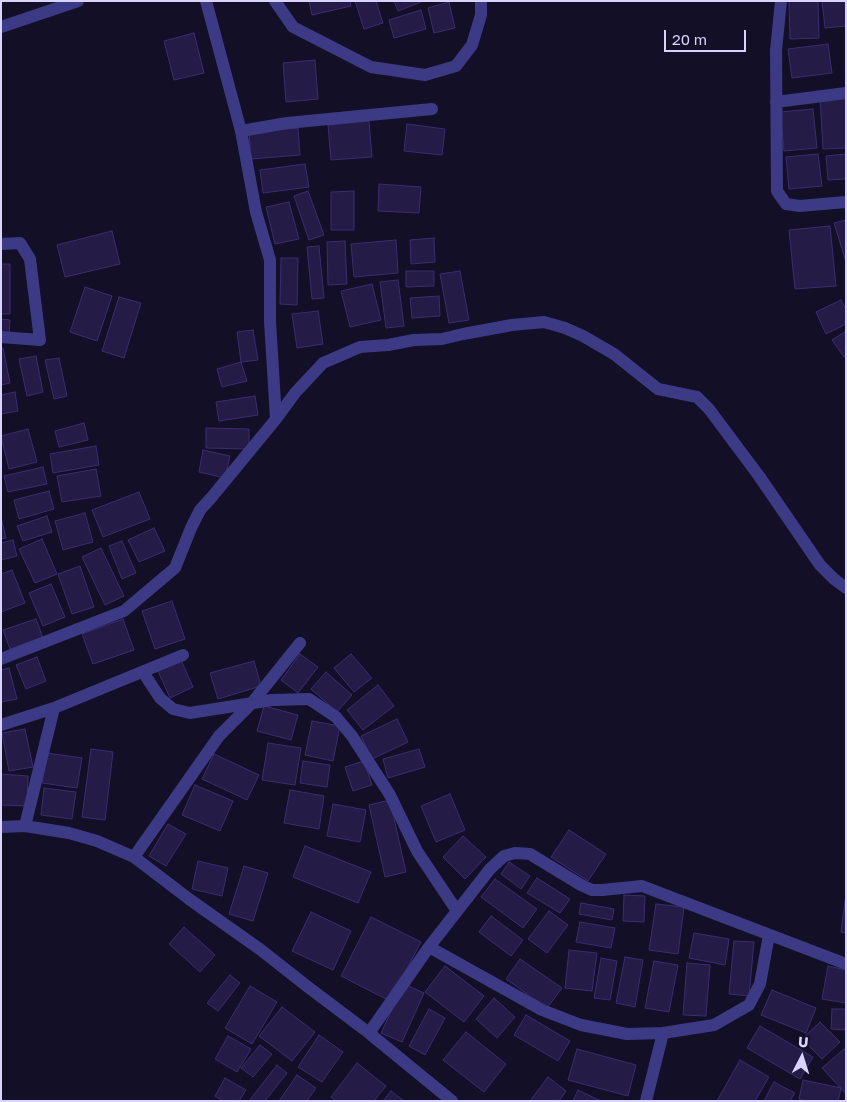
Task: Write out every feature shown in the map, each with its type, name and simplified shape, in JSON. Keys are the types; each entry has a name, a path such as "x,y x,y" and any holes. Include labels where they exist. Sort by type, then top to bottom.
{"street":[{"path":"1,27 78,1"},
{"path":"206,1 241,131 256,212 270,260 270,320 276,419"},
{"path":"275,1 293,27 371,67 425,76 456,66 472,45 480,15 481,1"},
{"path":"780,1 776,50 777,191 786,204 800,206 846,202"},
{"path":"776,102 846,92"},
{"path":"241,131 287,123 432,109"},
{"path":"1,244 20,243 30,259 40,340 1,337"},
{"path":"1,659 124,611 175,568 200,510 276,419 295,393 323,363 360,347 388,346 414,340 442,339 520,324 544,322 565,328 614,354 658,389 697,397 709,409 759,476 820,565 846,588"},
{"path":"134,857 219,736 251,704 300,643"},
{"path":"1,725 54,708 183,655"},
{"path":"142,672 160,698 173,709 190,713 272,700 310,700 336,717 352,736 390,795 417,852 457,911"},
{"path":"25,826 54,708"},
{"path":"1,827 25,826 69,833 97,841 134,857 370,1033 452,1101"},
{"path":"370,1033 429,947 490,869 504,856 515,853 530,854 592,890 642,886 846,964"},
{"path":"429,947 542,1010 581,1025 627,1034 663,1034 714,1025 748,1005 760,984 769,935"},
{"path":"646,1101 663,1034"}],"building":[{"path":"309,1 350,1 351,6 312,15"},
{"path":"355,1 376,1 383,23 364,29"},
{"path":"394,1 420,1 421,2 398,11"},
{"path":"789,1 818,1 819,38 790,39"},
{"path":"822,1 846,1 846,26 825,28"},
{"path":"449,2 455,28 434,33 428,8"},
{"path":"421,10 426,29 394,38 389,20"},
{"path":"194,33 204,73 174,80 164,41"},
{"path":"828,44 832,73 792,78 788,49"},
{"path":"315,60 318,99 286,102 283,63"},
{"path":"846,98 846,148 823,149 820,99"},
{"path":"813,109 817,148 784,151 780,112"},
{"path":"369,121 372,157 331,160 328,125"},
{"path":"407,124 445,129 442,155 404,151"},
{"path":"298,128 300,155 251,159 249,132"},
{"path":"818,154 822,186 789,189 786,157"},
{"path":"846,154 846,179 828,180 826,156"},
{"path":"305,164 309,187 263,193 260,170"},
{"path":"379,184 421,187 419,213 378,211"},
{"path":"308,191 324,235 309,240 294,196"},
{"path":"354,191 354,230 331,230 331,192"},
{"path":"289,202 299,239 275,244 266,207"},
{"path":"846,220 846,262 834,223"},
{"path":"830,226 836,286 795,289 789,230"},
{"path":"112,231 120,264 65,277 57,245"},
{"path":"434,238 435,262 411,264 410,240"},
{"path":"396,240 398,273 354,277 351,244"},
{"path":"345,241 347,284 328,285 327,242"},
{"path":"319,246 324,298 312,299 307,247"},
{"path":"281,258 298,258 297,305 280,304"},
{"path":"1,264 10,264 10,314 1,314"},
{"path":"406,271 434,271 434,286 406,287"},
{"path":"460,271 469,320 449,323 440,274"},
{"path":"398,280 404,326 386,328 380,282"},
{"path":"372,284 381,320 350,327 341,291"},
{"path":"85,287 112,296 97,341 70,332"},
{"path":"439,296 440,316 412,318 410,298"},
{"path":"119,297 141,303 124,358 102,351"},
{"path":"841,300 846,309 846,324 826,334 816,312"},
{"path":"318,311 323,344 297,348 292,314"},
{"path":"1,319 10,320 9,337 1,337"},
{"path":"253,330 258,360 241,362 237,332"},
{"path":"846,331 846,356 844,357 832,340"},
{"path":"1,348 3,348 10,383 1,385"},
{"path":"36,356 43,392 27,396 19,359"},
{"path":"59,358 67,396 54,399 45,360"},
{"path":"241,362 247,381 222,387 217,369"},
{"path":"15,392 18,411 1,414 1,395"},
{"path":"255,396 258,415 219,421 216,402"},
{"path":"84,423 88,440 59,447 55,431"},
{"path":"206,428 249,429 249,449 206,448"},
{"path":"28,429 37,462 9,469 1,436"},
{"path":"96,446 99,465 53,473 50,454"},
{"path":"203,450 230,456 225,478 199,472"},
{"path":"43,467 47,484 8,492 4,476"},
{"path":"96,469 101,496 62,502 57,476"},
{"path":"49,491 54,509 19,519 14,500"},
{"path":"139,492 150,519 103,537 92,510"},
{"path":"85,513 93,542 63,550 55,521"},
{"path":"47,516 52,532 23,541 17,526"},
{"path":"1,517 6,538 1,539"},
{"path":"154,528 165,551 139,562 128,540"},
{"path":"42,539 57,574 35,583 19,549"},
{"path":"13,540 17,556 1,560 1,543"},
{"path":"122,541 136,573 122,579 109,546"},
{"path":"101,548 124,596 105,605 82,557"},
{"path":"80,566 94,607 72,614 58,574"},
{"path":"12,570 25,603 1,612 1,574"},
{"path":"51,584 65,617 43,626 29,593"},
{"path":"172,601 185,639 155,649 142,611"},
{"path":"36,619 43,638 10,649 3,630"},
{"path":"123,619 134,650 93,664 82,634"},
{"path":"300,654 318,667 298,693 281,680"},
{"path":"351,654 372,678 354,692 334,668"},
{"path":"37,657 46,681 26,689 16,665"},
{"path":"181,660 193,687 170,698 158,671"},
{"path":"254,661 261,686 218,699 210,673"},
{"path":"9,668 17,699 1,702 1,670"},
{"path":"326,672 352,695 337,712 311,689"},
{"path":"378,685 394,706 363,730 347,710"},
{"path":"264,706 298,715 291,740 257,731"},
{"path":"397,719 408,742 372,759 361,736"},
{"path":"312,721 340,726 333,761 305,755"},
{"path":"25,729 33,767 9,771 2,733"},
{"path":"268,743 301,748 295,785 262,780"},
{"path":"91,749 113,752 105,820 82,817"},
{"path":"419,749 425,767 388,778 383,759"},
{"path":"47,753 82,758 77,788 42,783"},
{"path":"214,754 259,775 247,800 202,779"},
{"path":"303,761 330,765 327,787 300,783"},
{"path":"364,761 372,785 353,791 345,767"},
{"path":"1,774 28,776 27,806 1,805"},
{"path":"195,785 233,801 220,831 182,815"},
{"path":"44,788 76,792 72,819 41,815"},
{"path":"290,790 324,796 319,829 284,823"},
{"path":"450,794 465,830 436,842 421,806"},
{"path":"390,800 406,872 385,877 369,805"},
{"path":"333,804 366,810 360,842 327,836"},
{"path":"168,824 186,834 166,866 149,856"},
{"path":"569,830 606,854 588,881 551,857"},
{"path":"463,836 486,857 465,879 443,857"},
{"path":"305,846 371,872 358,903 293,877"},
{"path":"198,861 228,868 222,896 192,889"},
{"path":"509,862 530,876 521,889 501,874"},
{"path":"244,866 268,873 253,921 229,914"},
{"path":"537,878 570,899 560,913 527,893"},
{"path":"495,879 537,909 523,928 481,897"},
{"path":"846,894 846,933 841,932"},
{"path":"624,895 645,896 644,922 623,921"},
{"path":"581,903 614,909 612,920 579,914"},
{"path":"656,904 684,907 678,954 649,950"},
{"path":"549,911 568,925 547,953 528,939"},
{"path":"311,912 351,931 333,970 292,951"},
{"path":"491,916 523,940 511,956 479,932"},
{"path":"371,917 421,942 390,1001 341,976"},
{"path":"580,922 615,928 611,948 576,942"},
{"path":"184,927 215,955 200,972 169,944"},
{"path":"694,933 729,939 725,965 689,958"},
{"path":"734,941 754,942 749,996 729,994"},
{"path":"569,950 597,953 592,991 565,988"},
{"path":"625,957 643,960 635,1007 616,1003"},
{"path":"601,958 617,961 610,1000 594,998"},
{"path":"520,959 562,988 547,1008 506,979"},
{"path":"654,961 678,965 669,1012 645,1008"},
{"path":"687,963 710,965 706,1016 683,1015"},
{"path":"445,966 484,996 464,1022 425,992"},
{"path":"828,966 846,970 846,1003 822,999"},
{"path":"230,975 240,983 218,1011 207,1003"},
{"path":"404,984 424,993 402,1042 381,1033"},
{"path":"250,986 277,1002 252,1044 225,1028"},
{"path":"772,990 816,1008 806,1033 761,1015"},
{"path":"494,998 515,1017 497,1038 476,1019"},
{"path":"282,1007 315,1032 292,1061 259,1036"},
{"path":"429,1009 445,1018 425,1055 409,1046"},
{"path":"832,1009 846,1009 846,1030 831,1029"},
{"path":"526,1015 570,1041 558,1061 514,1035"},
{"path":"820,1022 840,1042 822,1059 802,1039"},
{"path":"760,1026 813,1057 800,1079 747,1048"},
{"path":"466,1032 506,1064 484,1092 443,1060"},
{"path":"319,1035 343,1052 322,1082 298,1067"},
{"path":"228,1036 251,1049 237,1072 215,1059"},
{"path":"260,1045 272,1054 253,1077 241,1068"},
{"path":"577,1049 636,1065 628,1096 568,1080"},
{"path":"844,1049 846,1052 846,1094 822,1068"},
{"path":"740,1060 769,1077 755,1101 717,1101"},
{"path":"357,1063 386,1086 374,1101 336,1101 331,1097"},
{"path":"277,1065 287,1073 265,1101 249,1101"},
{"path":"297,1075 316,1088 307,1101 279,1101"},
{"path":"548,1077 566,1091 559,1101 530,1101"},
{"path":"225,1078 246,1090 239,1101 223,1101 215,1096"},
{"path":"803,1080 841,1088 838,1101 804,1101 799,1099"},
{"path":"774,1082 795,1093 790,1101 764,1101"},
{"path":"578,1090 601,1101 573,1101"},
{"path":"391,1091 404,1101 383,1101"}]}
